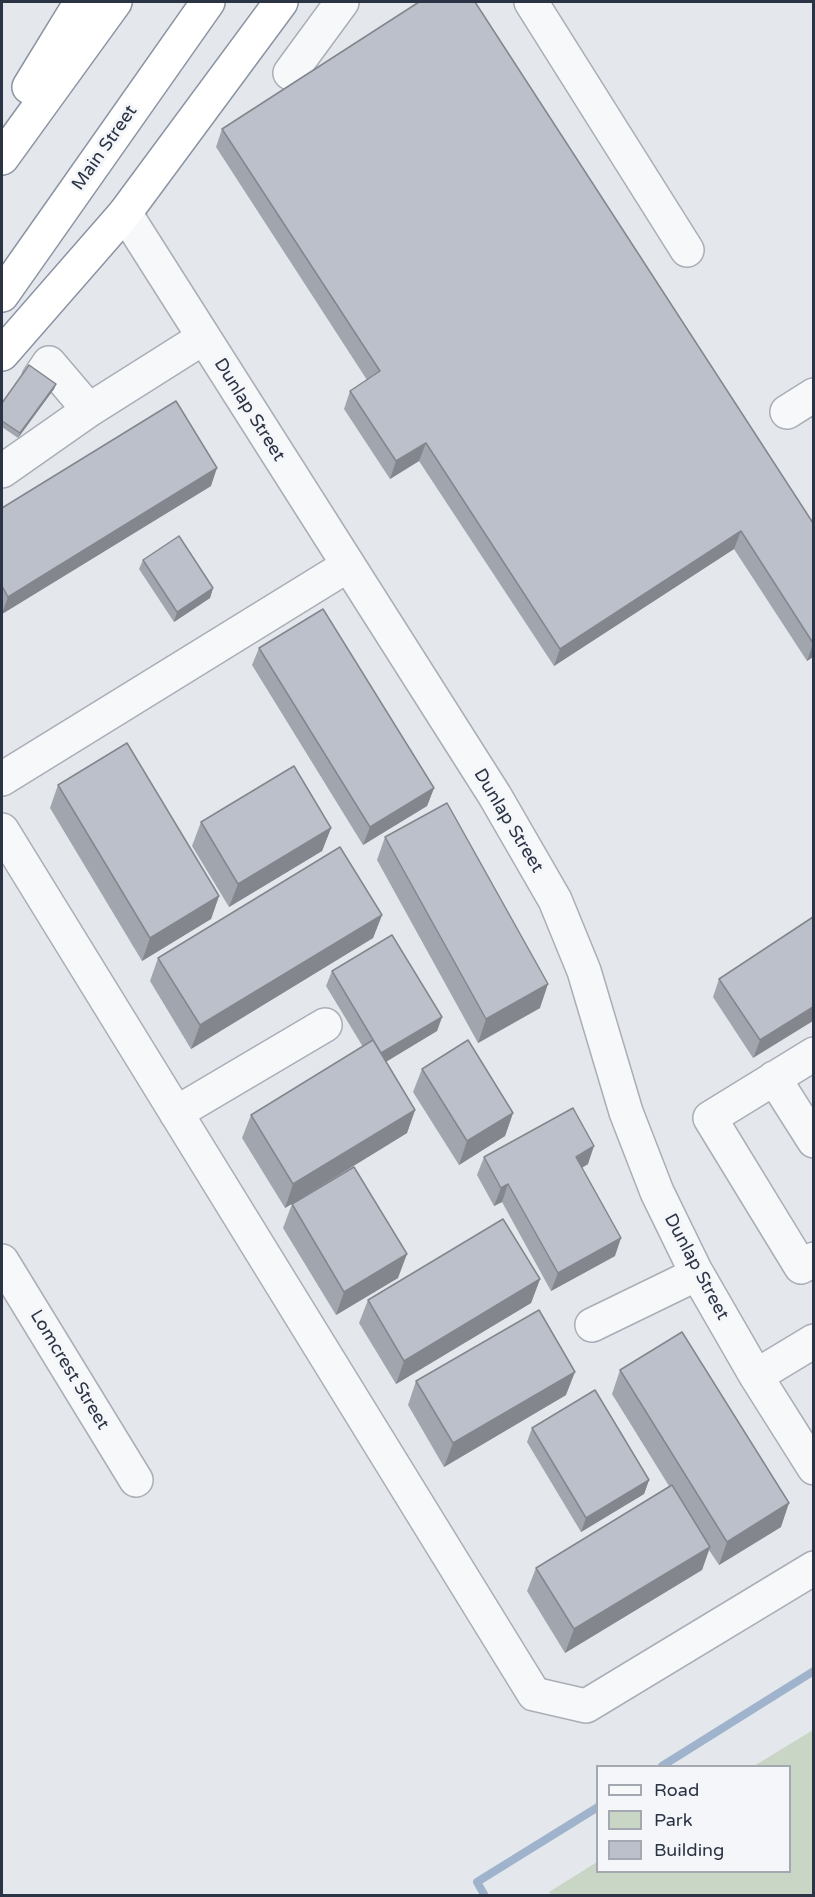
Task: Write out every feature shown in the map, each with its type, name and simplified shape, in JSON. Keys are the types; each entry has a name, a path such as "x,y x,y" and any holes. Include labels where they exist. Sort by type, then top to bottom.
{"highway":[{"path":"2,132 81,2"},
{"path":"2,158 115,2"},
{"name":"Main Street","path":"2,295 208,2"},
{"path":"2,354 125,213 281,2"}],"street":[{"path":"290,73 342,2"},
{"path":"531,2 687,250"},
{"name":"Dunlap Street","path":"125,213 202,338 495,796 555,900 584,970 626,1112 657,1192 697,1274 813,1468"},
{"path":"2,471 89,410 202,338"},
{"path":"39,378 49,363 89,410"},
{"path":"2,779 347,566"},
{"path":"2,830 534,1694 586,1706 813,1568"},
{"path":"176,1113 326,1025"},
{"path":"813,1054 710,1118 801,1267 813,1259"},
{"path":"774,1078 813,1141"},
{"name":"Lomcrest Street","path":"2,1261 136,1480"},
{"path":"592,1325 697,1274"},
{"path":"756,1376 813,1341"}],"green space":[{"path":"813,1730 813,1895 552,1895 549,1892 596,1863 596,1873 791,1873 791,1765 756,1765"}],"building":[{"path":"419,2 475,2 813,523 813,643 741,531 560,649 426,443 396,461 350,391 380,371 222,129"},
{"path":"29,365 56,384 20,433 2,421 2,403"},
{"path":"176,401 217,468 8,597 2,586 2,508"},
{"path":"179,536 213,588 177,612 143,560"},
{"path":"323,609 434,788 370,827 259,648"},
{"path":"127,743 219,896 150,938 58,785"},
{"path":"294,766 331,828 238,884 201,822"},
{"path":"447,803 548,984 486,1019 385,837"},
{"path":"340,847 382,915 200,1025 158,958"},
{"path":"813,917 813,1007 760,1040 719,979"},
{"path":"392,935 442,1017 381,1053 332,971"},
{"path":"373,1040 415,1110 293,1184 251,1115"},
{"path":"468,1040 513,1113 467,1141 422,1069"},
{"path":"573,1108 594,1146 576,1157 621,1238 558,1273 508,1184 501,1188 484,1157"},
{"path":"354,1167 407,1254 344,1292 292,1204"},
{"path":"503,1219 540,1279 404,1361 368,1300"},
{"path":"539,1310 575,1372 453,1443 416,1381"},
{"path":"682,1332 789,1503 727,1542 620,1370"},
{"path":"595,1390 649,1480 586,1518 532,1428"},
{"path":"672,1485 710,1547 574,1629 536,1568"}],"waterway":[{"path":"664,1765 814,1671"},
{"path":"485,1896 477,1882 596,1808"}]}
